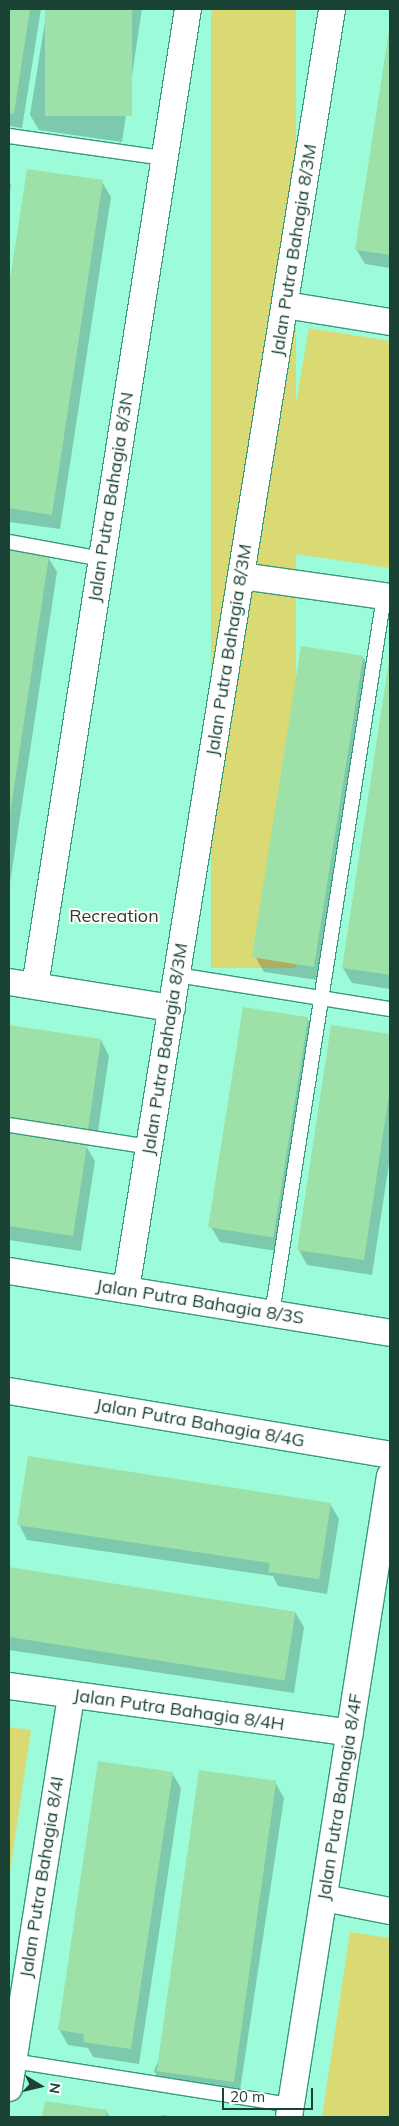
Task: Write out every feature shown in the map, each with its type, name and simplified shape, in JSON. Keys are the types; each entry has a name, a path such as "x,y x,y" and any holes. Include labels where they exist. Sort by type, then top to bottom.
{"street":[{"name":"Jalan Putra Bahagia 8/3N","path":"35,986 188,9"},
{"name":"Jalan Putra Bahagia 8/3M","path":"126,1290 332,9"},
{"path":"285,305 390,322"},
{"path":"241,576 387,596"},
{"path":"9,982 172,1008"},
{"name":"Jalan Putra Bahagia 8/3S","path":"9,1271 390,1333"},
{"name":"Jalan Putra Bahagia 8/4G","path":"9,1392 390,1455"},
{"name":"Jalan Putra Bahagia 8/4F","path":"290,2111 390,1476"},
{"name":"Jalan Putra Bahagia 8/4H","path":"9,1686 350,1734"},
{"name":"Jalan Putra Bahagia 8/4I","path":"9,2088 71,1695"},
{"path":"324,1898 390,1911"}],"lane":[{"path":"9,136 164,158"},
{"path":"9,542 102,559"},
{"path":"272,1314 320,998 387,596"},
{"path":"177,975 390,1009"},
{"path":"9,1125 150,1147"},
{"path":"13,2061 290,2111"}],"green space":[{"path":"211,9 296,9 296,968 211,968"},
{"path":"309,328 390,341 390,568 296,554 274,531"},
{"path":"9,1727 31,1730 9,1878"},
{"path":"350,1932 390,1938 390,2117 322,2117"}],"building":[{"path":"9,9 30,9 14,114 9,113"},
{"path":"45,9 132,9 132,116 45,116"},
{"path":"390,25 390,255 355,250"},
{"path":"27,169 103,180 52,515 9,508 9,286"},
{"path":"9,550 49,556 10,814 9,814"},
{"path":"301,646 363,656 314,967 252,957"},
{"path":"390,661 390,975 342,968"},
{"path":"243,1007 308,1017 273,1238 208,1227"},
{"path":"9,1025 101,1039 88,1130 9,1118"},
{"path":"331,1025 390,1034 390,1089 364,1260 297,1250"},
{"path":"9,1133 87,1145 73,1236 9,1226"},
{"path":"28,1456 331,1503 319,1579 268,1572 270,1563 17,1525"},
{"path":"9,1567 295,1612 285,1681 9,1637"},
{"path":"98,1761 173,1772 131,2049 83,2042 84,2034 58,2030"},
{"path":"199,1770 276,1781 234,2082 157,2071"},
{"path":"45,2101 107,2110 106,2117 42,2117"}],"park label":[{"name":"Recreation","path":"114,916"}]}
